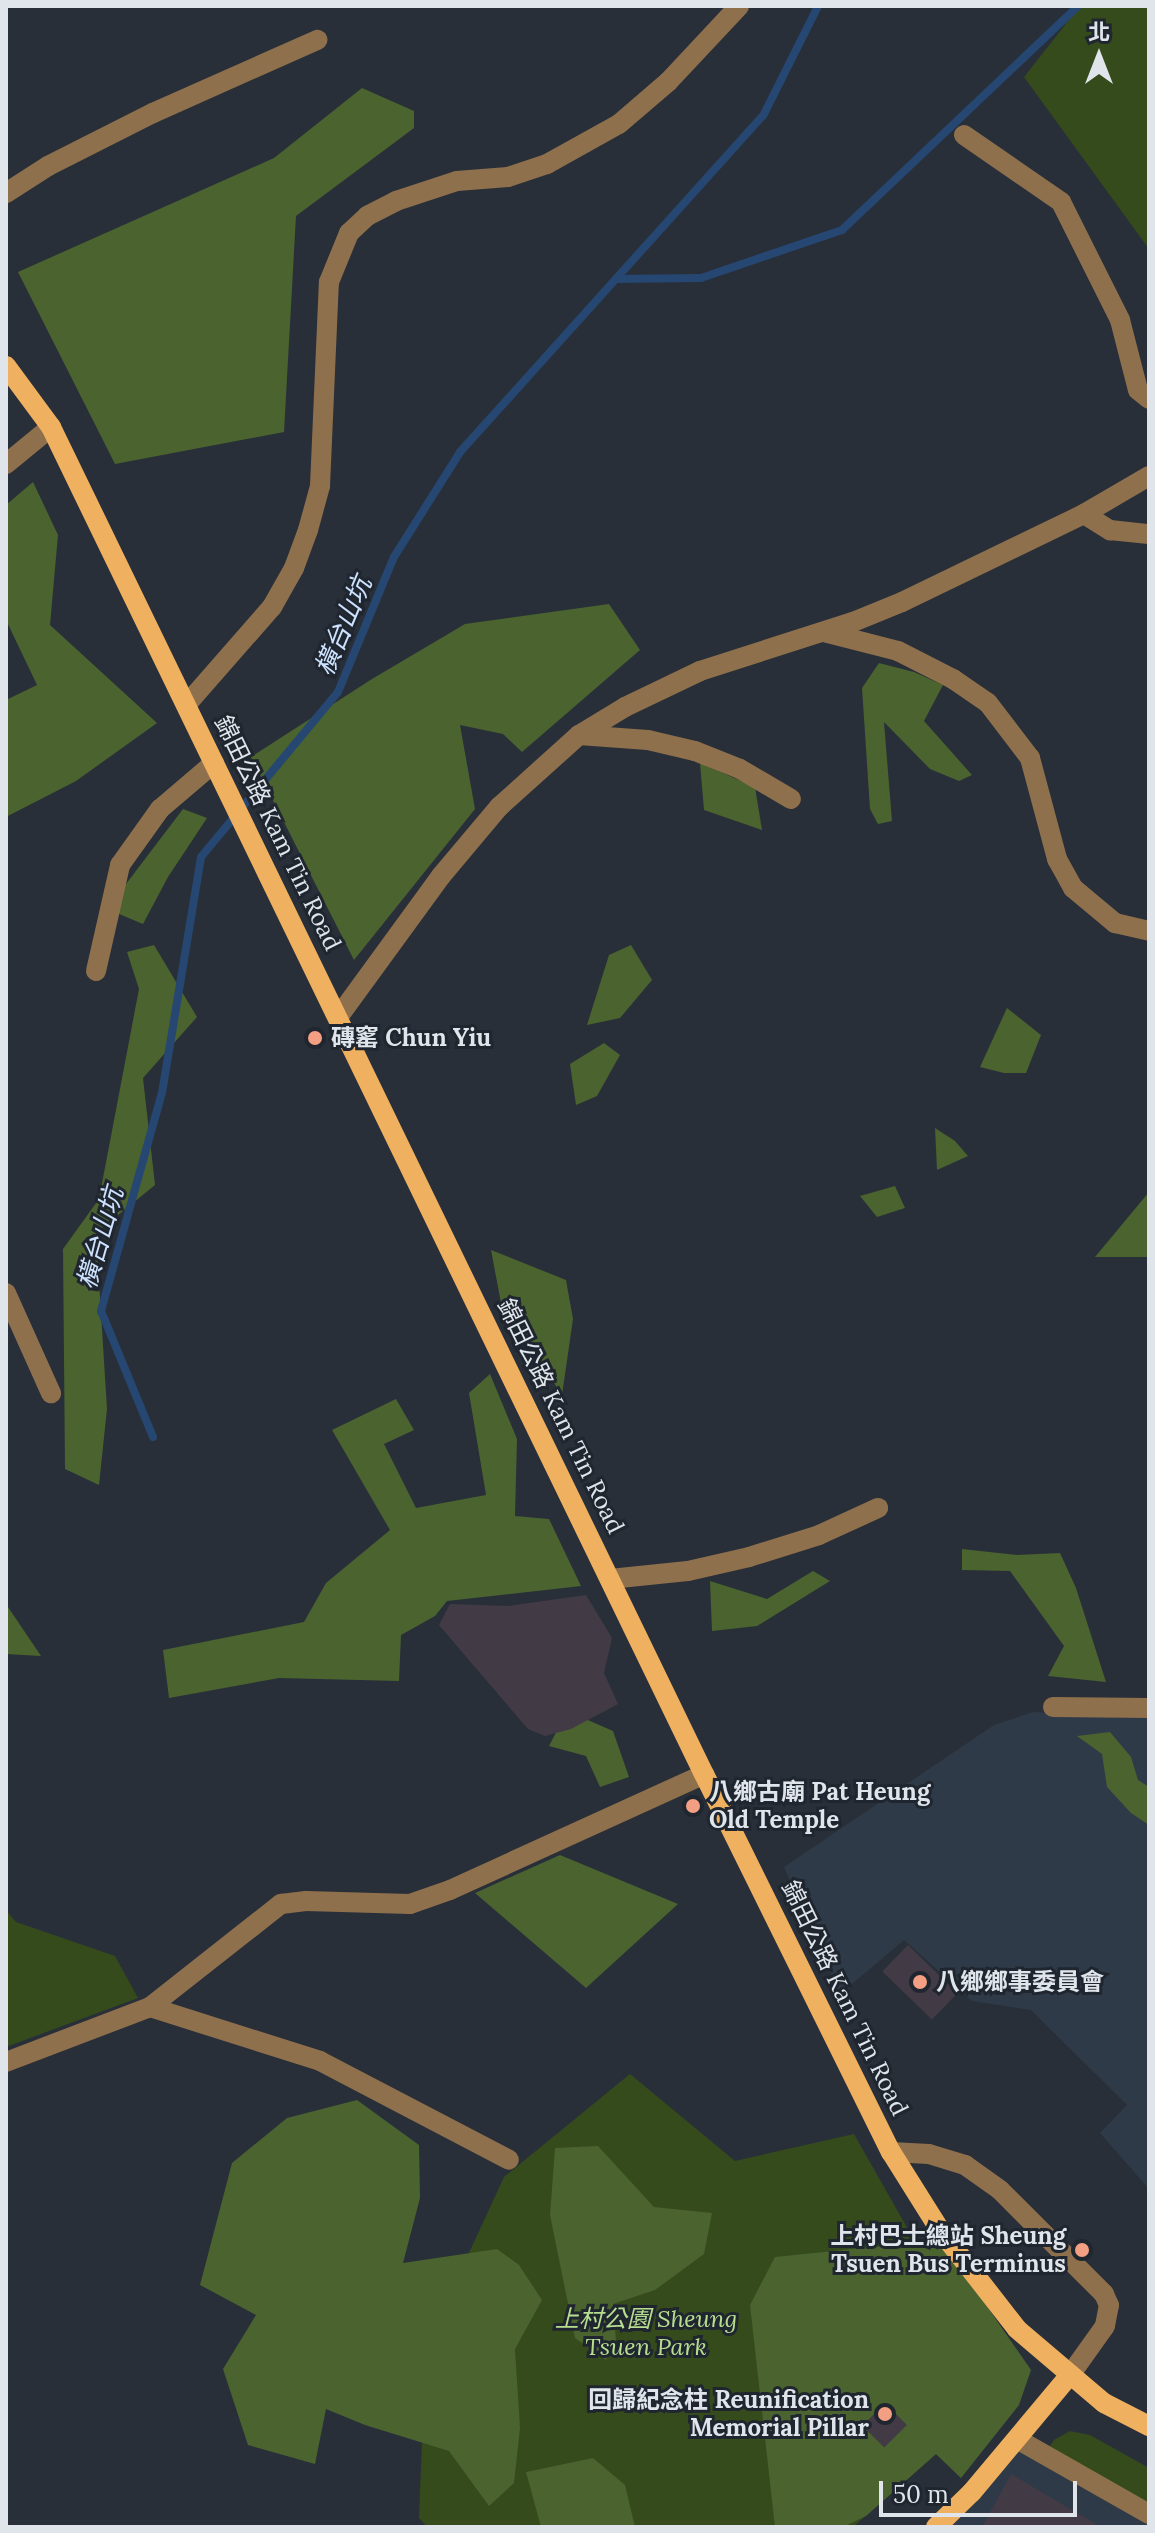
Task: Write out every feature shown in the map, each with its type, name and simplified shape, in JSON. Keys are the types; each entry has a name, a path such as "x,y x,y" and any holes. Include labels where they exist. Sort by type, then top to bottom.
{"main road":[{"name":"錦田公路 Kam Tin Road","path":"6,366 51,427 704,1774 891,2152 940,2230 1017,2329 1104,2403 1149,2426"},
{"path":"936,2527 972,2492 1070,2375"}],"street":[{"path":"187,704 272,607 294,568 308,530 320,486 329,282 349,233 367,216 396,201 457,181 521,173 547,164 619,124 679,72 739,6"},
{"path":"6,193 48,166 153,113 317,40"},
{"path":"964,135 1061,202 1120,320 1138,390 1149,399"},
{"path":"6,464 51,427"},
{"path":"339,1016 441,876 499,807 579,735 625,707 700,671 824,632 902,602 1084,514 1149,476"},
{"path":"1084,514 1110,530 1149,534"},
{"path":"824,632 898,651 953,679 988,703 1030,758 1057,859 1073,888 1115,923 1149,931"},
{"path":"579,735 648,740 695,751 740,769 791,799"},
{"path":"96,971 120,865 160,809 214,763"},
{"path":"6,1293 51,1393"},
{"path":"610,1579 688,1571 749,1557 819,1535 878,1508"},
{"path":"1053,1707 1149,1708"},
{"path":"6,2062 150,2007 281,1904 306,1901 410,1904 450,1890 704,1774"},
{"path":"150,2007 320,2061 509,2160"},
{"path":"891,2152 929,2154 965,2165 1011,2200 1104,2294 1109,2305 1105,2326 1070,2375"},
{"path":"1017,2439 1149,2514"}],"shaded area":[{"path":"1033,1712 1149,1718 1149,2189 1100,2133 1127,2105 1031,2010 972,2001 904,1940 840,1994 784,1867 994,1725"},
{"path":"1018,2450 1149,2522 1149,2527 948,2527"}],"green space":[{"path":"1080,6 1149,6 1149,249 1024,77"},
{"path":"362,88 414,111 414,128 296,216 284,432 115,464 18,272 274,158"},
{"path":"33,482 58,535 50,625 157,723 76,781 6,817 6,700 37,685 6,620 6,505"},
{"path":"609,604 640,650 522,752 503,734 460,725 475,809 354,960 251,757 465,624"},
{"path":"879,663 914,672 943,685 924,721 972,775 959,781 930,769 884,722 892,821 878,824 870,809 862,688"},
{"path":"700,763 755,787 762,830 704,810"},
{"path":"183,809 207,818 168,877 143,924 107,909"},
{"path":"154,945 197,1017 143,1078 155,1185 96,1233 107,1409 99,1485 65,1469 63,1249 99,1199 139,989 127,952"},
{"path":"631,945 652,980 620,1018 587,1025 609,955"},
{"path":"1007,1008 1041,1035 1026,1073 1004,1073 980,1067"},
{"path":"604,1043 620,1055 597,1096 576,1105 570,1064"},
{"path":"935,1128 955,1141 968,1156 937,1170"},
{"path":"895,1186 905,1208 877,1217 860,1196"},
{"path":"1149,1192 1149,1257 1095,1257"},
{"path":"491,1250 566,1280 573,1319 562,1395 501,1303"},
{"path":"490,1374 517,1439 515,1516 549,1519 581,1586 447,1601 435,1616 401,1635 399,1681 279,1678 169,1698 163,1650 304,1622 326,1583 390,1530 332,1430 396,1399 414,1430 384,1444 416,1508 486,1495 469,1393"},
{"path":"962,1549 1017,1555 1060,1553 1076,1588 1106,1682 1048,1676 1064,1646 1010,1571 962,1570"},
{"path":"813,1571 830,1581 757,1626 712,1631 710,1581 767,1599"},
{"path":"6,1604 41,1656 6,1654"},
{"path":"567,1711 613,1731 629,1777 600,1787 586,1756 549,1746"},
{"path":"1110,1732 1131,1757 1138,1780 1149,1787 1149,1825 1131,1813 1107,1787 1102,1754 1077,1736"},
{"path":"560,1855 678,1904 586,1988 475,1893"},
{"path":"6,1910 16,1922 115,1956 138,1998 6,2047"},
{"name":"上村公園 Sheung Tsuen Park","path":"630,2074 735,2161 854,2134 922,2254 961,2478 936,2454 853,2527 427,2527 419,2518 422,2441 397,2409 504,2177"},
{"path":"357,2100 419,2145 420,2198 403,2263 497,2249 519,2265 542,2300 515,2349 520,2428 514,2483 489,2506 449,2451 365,2425 326,2409 315,2464 248,2445 223,2369 256,2315 200,2285 232,2163 287,2118"},
{"path":"598,2146 654,2207 712,2213 704,2254 655,2290 613,2304 616,2341 606,2360 575,2338 550,2215 555,2148"},
{"path":"941,2240 1031,2370 1019,2405 961,2478 936,2454 866,2516 843,2527 775,2527 750,2305 775,2257"},
{"path":"1070,2431 1090,2435 1149,2468 1149,2518 1039,2461 1054,2440"},
{"path":"593,2458 625,2485 635,2527 541,2527 526,2472"}],"building":[{"path":"586,1595 612,1638 604,1673 618,1704 571,1729 545,1736 528,1729 439,1625 450,1604 508,1606"},
{"name":"八鄉鄉事委員會","path":"908,1945 958,1993 932,2020 882,1972"},
{"name":"回歸紀念柱 Reunification Memorial Pillar","path":"885,2403 907,2425 884,2448 862,2426"},
{"path":"1011,2474 1101,2527 982,2527"}],"waterway":[{"name":"橫台山坑","path":"153,1437 101,1311 162,1093 201,857 338,692 394,557 460,452 763,116 818,6"},
{"path":"616,279 701,278 842,230 1078,6"}],"place":[{"name":"磚窰 Chun Yiu","path":"315,1038"},
{"name":"八鄉古廟 Pat Heung Old Temple","path":"693,1806"},
{"name":"八鄉鄉事委員會","path":"920,1982"},
{"name":"上村巴士總站 Sheung Tsuen Bus Terminus","path":"1082,2250"},
{"name":"回歸紀念柱 Reunification Memorial Pillar","path":"885,2414"}]}
